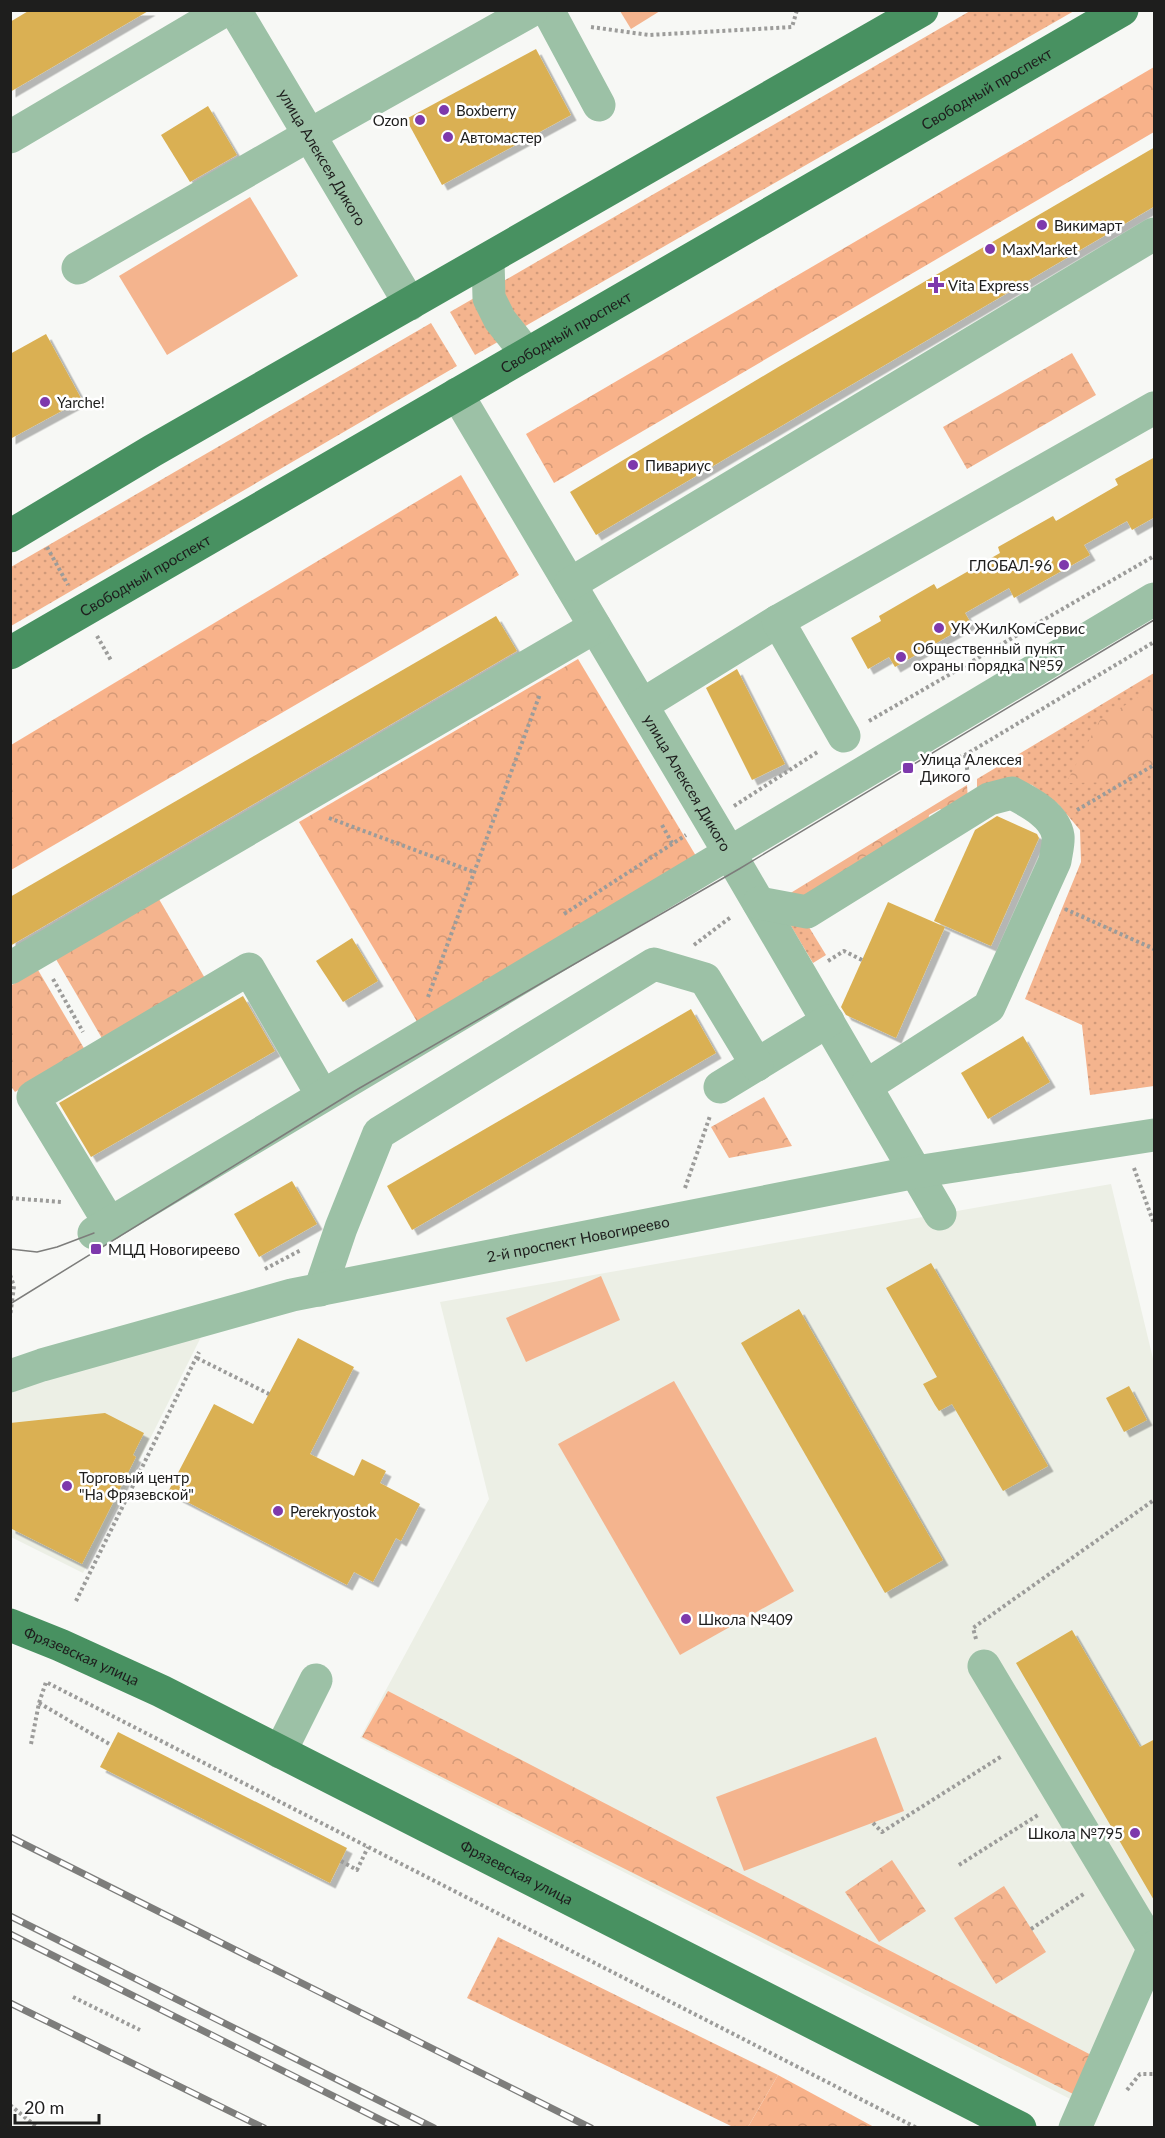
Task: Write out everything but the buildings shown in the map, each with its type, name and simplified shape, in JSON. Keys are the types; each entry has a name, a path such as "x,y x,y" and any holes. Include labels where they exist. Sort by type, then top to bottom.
{"main road":[{"path":"22,529 152,451 922,10"},
{"name":"Свободный проспект","path":"10,653 1122,10"},
{"name":"Фрязевская улица","path":"10,1625 161,1691 1020,2127"}],"street":[{"path":"10,137 225,10"},
{"name":"улица Алексея Дикого","path":"235,10 311,134 410,304"},
{"path":"78,268 311,134 545,14 599,105"},
{"path":"570,584 1155,234"},
{"path":"488,260 489,298 500,321 527,354"},
{"name":"улица Алексея Дикого","path":"457,394 730,854 747,909 802,977 940,1214"},
{"path":"642,705 778,621 1155,408"},
{"path":"322,1095 249,969 33,1097 102,1228 730,854 1042,664 1155,599"},
{"path":"778,621 844,736"},
{"path":"24,960 595,627"},
{"path":"747,909 807,912 989,799 1012,793 1031,803 1053,824 1059,837 1054,861 989,1007 866,1086"},
{"path":"320,1290 341,1228 379,1132 654,964 705,979 757,1065"},
{"path":"720,1087 828,1022"},
{"name":"2-й проспект Новогиреево","path":"10,1376 292,1295 916,1172 1141,1138"},
{"path":"984,1666 1154,1947 1075,2127"},
{"path":"280,1752 316,1680"}],"path":[{"path":"545,14 649,34 792,27 797,10"},
{"path":"22,529 83,611 112,662"},
{"path":"731,808 844,736 1155,556"},
{"path":"936,766 965,755 1155,642"},
{"path":"426,1003 540,694"},
{"path":"1053,824 1155,765"},
{"path":"291,804 474,873"},
{"path":"662,825 672,843"},
{"path":"1039,898 1155,949"},
{"path":"665,967 747,909"},
{"path":"802,977 844,951 862,960"},
{"path":"24,960 98,1059"},
{"path":"681,1197 720,1087"},
{"path":"1141,1138 1136,1174 1155,1224"},
{"path":"260,1271 341,1228"},
{"path":"10,1275 14,1286 10,1317"},
{"path":"76,1601 202,1347"},
{"path":"197,1358 269,1394"},
{"path":"984,1666 973,1628 1155,1500"},
{"path":"31,1744 39,1703 46,1682 917,2127"},
{"path":"39,1703 111,1745"},
{"path":"873,1823 882,1832 1028,1740"},
{"path":"959,1865 1064,1799"},
{"path":"341,1861 357,1870 369,1847"},
{"path":"1031,1929 1110,1876"},
{"path":"73,1997 140,2030"},
{"path":"10,2105 38,2127"}],"shaded area":[{"name":"Школа №409","path":"1111,1184 1154,1363 1154,1976 1092,2110 360,1738 489,1499 440,1302"},
{"path":"204,1331 83,1573 11,1537 10,1387"}],"green space":[{"path":"620,11 660,11 631,29"},
{"path":"970,11 1074,11 475,355 450,312"},
{"path":"1154,67 1154,132 554,483 526,434"},
{"path":"250,197 298,276 167,355 119,276"},
{"path":"431,323 457,366 11,626 11,567"},
{"path":"1072,353 1096,395 967,469 943,427"},
{"path":"461,475 519,575 11,870 11,745"},
{"path":"578,659 699,861 419,1025 299,822"},
{"path":"1154,673 1154,1086 1090,1095 1082,1025 1025,999 1081,862 1080,830 1058,804 1032,785 1011,779 977,796 977,779"},
{"path":"1154,688 1154,772 1138,782 1066,783 1100,720"},
{"path":"967,785 968,800 947,813 940,809 929,815 928,823 802,901 784,897"},
{"path":"156,894 206,980 103,1040 53,954"},
{"path":"785,916 804,919 826,955 813,963"},
{"path":"38,970 85,1050 15,1092 10,1085 10,986"},
{"path":"764,1097 792,1146 729,1158 711,1127"},
{"path":"601,1276 620,1320 526,1362 506,1318"},
{"path":"674,1381 794,1591 680,1655 558,1444"},
{"path":"388,1691 1097,2058 1077,2096 362,1737"},
{"path":"876,1737 904,1811 744,1871 716,1797"},
{"path":"892,1860 926,1911 879,1942 845,1892"},
{"path":"1004,1886 1046,1952 996,1984 954,1918"},
{"path":"498,1937 778,2075 748,2127 733,2127 467,1998"},
{"path":"778,2075 874,2127 748,2127"}],"tram line":[{"path":"10,1304 358,1089 739,869 1154,620"},
{"path":"10,1249 37,1252 94,1233"}],"railway":[{"path":"10,1837 591,2128"},
{"path":"10,1916 434,2128"},
{"path":"10,1934 397,2128"},
{"path":"10,2003 264,2128"}],"place":[{"name":"Boxberry","path":"444,110"},
{"name":"Ozon","path":"420,120"},
{"name":"Автомастер","path":"448,137"},
{"name":"Викимарт","path":"1042,225"},
{"name":"MaxMarket","path":"990,249"},
{"name":"Vita Express","path":"936,285"},
{"name":"Yarche!","path":"45,402"},
{"name":"Пивариус","path":"633,465"},
{"name":"ГЛОБАЛ-96","path":"1064,565"},
{"name":"УК ЖилКомСервис","path":"939,628"},
{"name":"Общественный пункт охраны порядка №59","path":"901,657"},
{"name":"Улица Алексея Дикого","path":"908,768"},
{"name":"МЦД Новогиреево","path":"96,1249"},
{"name":"Торговый центр \"На Фрязевской\"","path":"67,1486"},
{"name":"Perekryostok","path":"278,1511"},
{"name":"Школа №409","path":"686,1619"},
{"name":"Школа №795","path":"1135,1833"}]}
